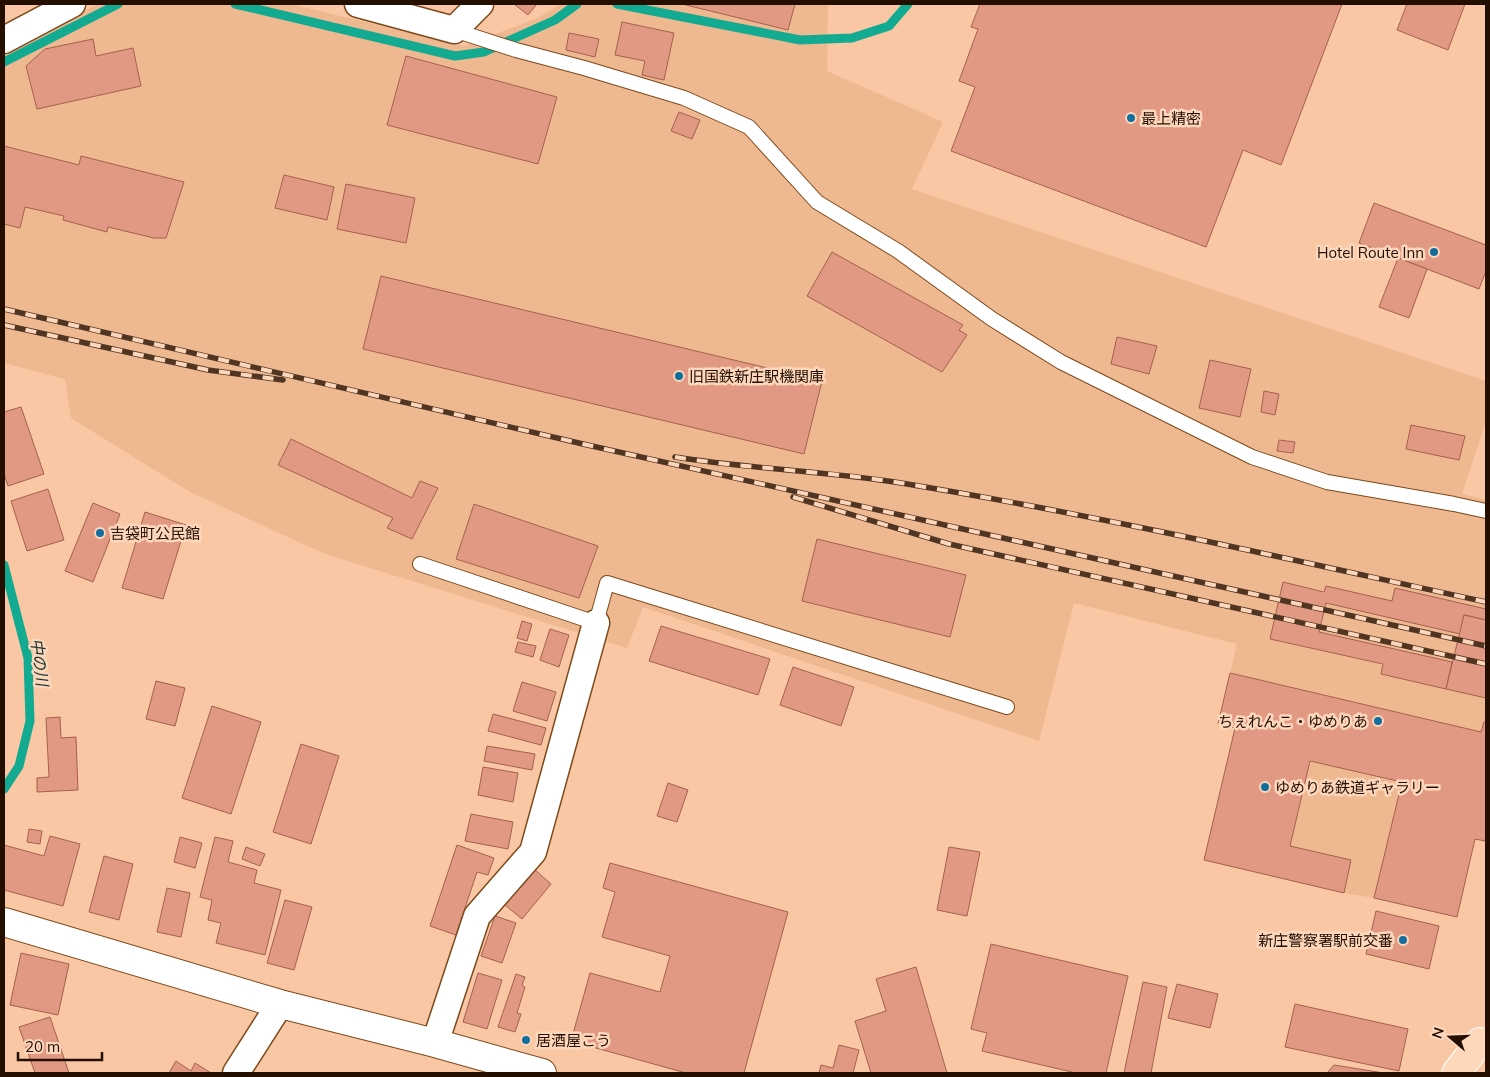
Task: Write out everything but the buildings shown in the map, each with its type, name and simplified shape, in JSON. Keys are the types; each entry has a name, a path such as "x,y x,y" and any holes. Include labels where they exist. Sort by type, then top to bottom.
{"main road":[{"path":"1456,1073 1484,1037"}],"street":[{"path":"4,40 72,4"},
{"path":"358,4 454,30 480,4"},
{"path":"435,1044 478,916 533,852 596,623"},
{"path":"4,922 280,1004 542,1073"},
{"path":"236,1073 280,1004"}],"lane":[{"path":"454,30 516,50 684,98 749,127 817,202 898,251 992,319 1061,362 1252,456 1328,482 1486,511"},
{"path":"420,564 596,623 607,583 1007,708"}],"shaded area":[{"path":"98,4 291,4 464,46 538,18 560,4 828,4 827,71 943,122 912,189 1486,381 1486,421 1462,494 1486,500 1486,835 1485,841 1475,839 1457,917 1204,860 1235,728 1218,724 1237,644 1074,603 1039,741 643,607 627,648 325,554 190,492 71,418 65,379 4,363 4,52"}],"waterway":[{"path":"4,62 118,4"},
{"path":"235,4 455,56 484,52 555,20 577,4"},
{"path":"617,4 800,40 852,38 889,26 908,4"},
{"name":"中の川","path":"4,565 28,658 30,721 19,766 4,789"}],"railway":[{"path":"4,309 583,444 1486,646"},
{"path":"4,325 208,370 283,380"},
{"path":"675,457 873,479 1048,509 1486,602"},
{"path":"793,497 949,544 1486,664"}],"place":[{"name":"最上精密","path":"1131,118"},
{"name":"Hotel Route Inn","path":"1434,252"},
{"name":"旧国鉄新庄駅機関庫","path":"679,376"},
{"name":"吉袋町公民館","path":"100,533"},
{"name":"ちぇれんこ・ゆめりあ","path":"1378,721"},
{"name":"ゆめりあ鉄道ギャラリー","path":"1265,787"},
{"name":"新庄警察署駅前交番","path":"1403,940"},
{"name":"居酒屋こう","path":"526,1040"}]}
